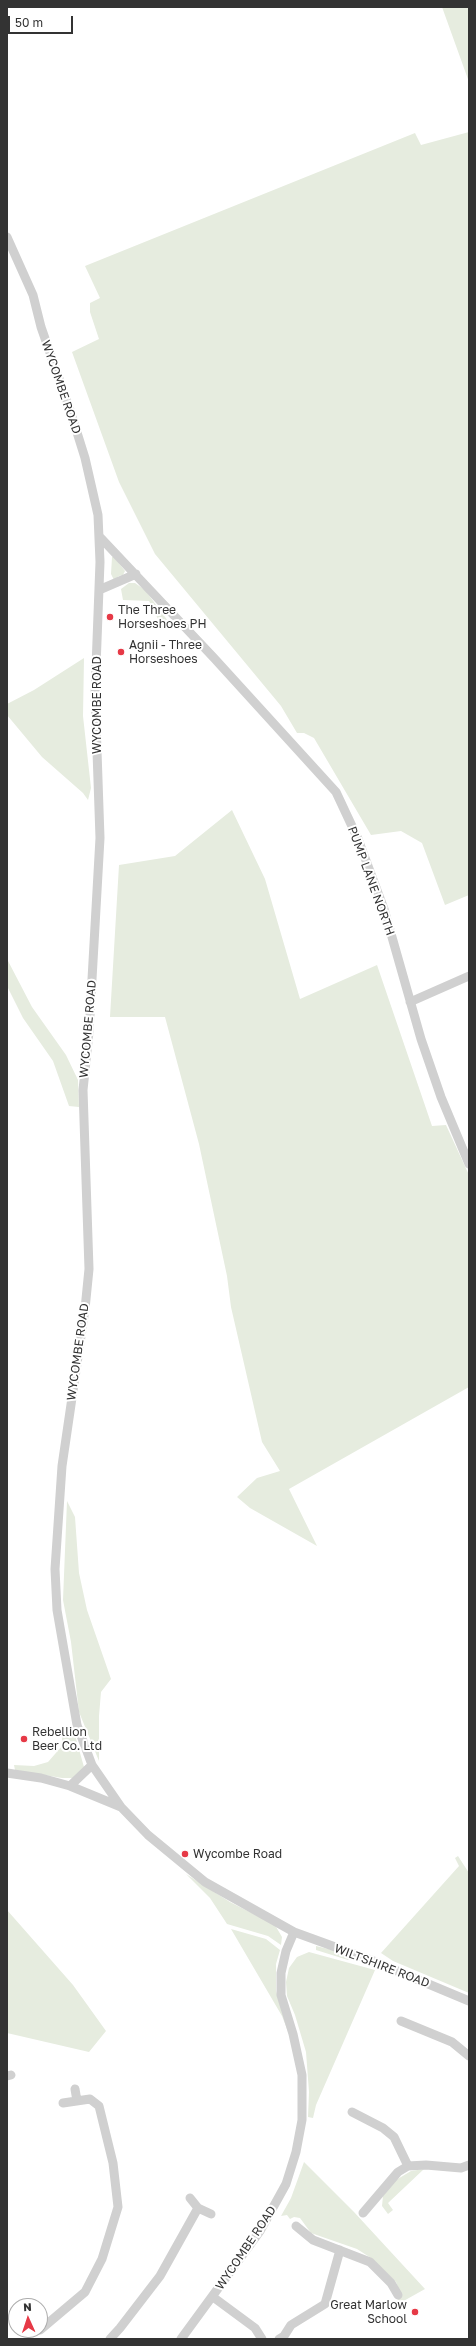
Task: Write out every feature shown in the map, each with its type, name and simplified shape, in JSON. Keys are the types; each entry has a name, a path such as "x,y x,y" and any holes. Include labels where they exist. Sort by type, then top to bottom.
{"street":[{"name":"WYCOMBE ROAD","path":"7,237 33,295 41,326 70,410 98,515 99,536 99,590 95,693 100,838 89,1032 83,1090 89,1269 85,1309 62,1466 56,1569 56,1610 77,1726 92,1765 121,1807 148,1835 205,1882 294,1932 286,1952 281,1973 281,1995 293,2034 302,2075 302,2120 296,2152 286,2184 272,2212 214,2297 181,2339"},
{"name":"PUMP LANE NORTH","path":"99,536 136,574 336,792 358,839 384,909 410,1002 441,1097 469,1164"},
{"path":"99,590 136,574"},
{"path":"410,1002 469,976"},
{"path":"70,1786 92,1765"},
{"path":"7,1773 41,1778 70,1786 121,1807"},
{"name":"WILTSHIRE ROAD","path":"294,1932 371,1960 469,2001"},
{"path":"401,2021 452,2042 469,2056"},
{"path":"75,2089 77,2101"},
{"path":"48,2323 85,2292 102,2259 118,2207 113,2163 99,2106 90,2099 63,2102"},
{"path":"352,2112 383,2128 394,2137 408,2166"},
{"path":"364,2213 398,2172 408,2166 426,2164 461,2168 469,2165"},
{"path":"190,2198 198,2208 211,2214"},
{"path":"110,2339 160,2276 198,2208"},
{"path":"296,2226 313,2240 370,2262 391,2283 398,2295"},
{"path":"279,2339 284,2336 291,2325 325,2304 340,2250"},
{"path":"214,2297 255,2328 262,2339"}],"shaded area":[{"path":"442,7 469,7 469,82"},
{"path":"469,132 469,895 445,905 422,843 401,831 371,835 314,738 304,733 297,733 281,706 155,554 119,482 72,352 99,339 90,312 90,303 100,298 85,266 415,133 421,145"},
{"path":"112,557 114,557 125,571 123,575 114,580 111,574"},
{"path":"129,583 135,583 145,590 168,621 162,627 149,601 123,600 121,589"},
{"path":"84,658 83,716 91,788 88,800 83,793 42,757 7,715 7,704 34,690"},
{"path":"232,810 265,879 300,999 377,965 432,1126 446,1125 469,1175 469,1387 289,1489 317,1546 250,1508 237,1497 257,1478 280,1471 262,1442 231,1307 227,1276 199,1144 165,1017 110,1017 119,865 175,856"},
{"path":"7,959 32,1007 66,1055 78,1080 79,1107 69,1106 53,1061 23,1018 7,986"},
{"path":"67,1501 75,1517 79,1573 87,1610 111,1679 101,1692 99,1716 99,1761 79,1712 71,1642 63,1600"},
{"path":"62,1733 75,1735 84,1767 74,1778 62,1778 15,1770 14,1765 34,1766 48,1762 62,1746"},
{"path":"458,1856 469,1873 469,1993 393,1961 381,1953 459,1866 455,1858"},
{"path":"186,1874 230,1902 275,1925 282,1937 281,1945 268,1936 227,1924 210,1898"},
{"path":"7,1910 73,1985 106,2031 89,2052 7,2033"},
{"path":"231,1929 266,1939 280,1950 276,1964 276,1991 292,2042 282,2016"},
{"path":"316,1946 337,1951 353,1958 348,1960 316,1950"},
{"path":"309,1952 375,1970 316,2105 313,2118 308,2117 309,2092 306,2052 295,2015 287,1996 286,1982 289,1968 297,1957"},
{"path":"304,2162 354,2212 425,2289 400,2303 396,2297 399,2290 396,2282 371,2258 357,2249 311,2233 300,2218 294,2217 290,2219 287,2215 281,2216 291,2198"},
{"path":"424,2169 388,2203 393,2210 388,2214 382,2206 383,2196 396,2180 411,2171"}],"place":[{"name":"The Three Horseshoes PH","path":"110,617"},
{"name":"Agnii - Three Horseshoes","path":"121,652"},
{"name":"Rebellion Beer Co. Ltd","path":"24,1739"},
{"name":"Wycombe Road","path":"185,1854"},
{"name":"Great Marlow School","path":"415,2312"}]}
